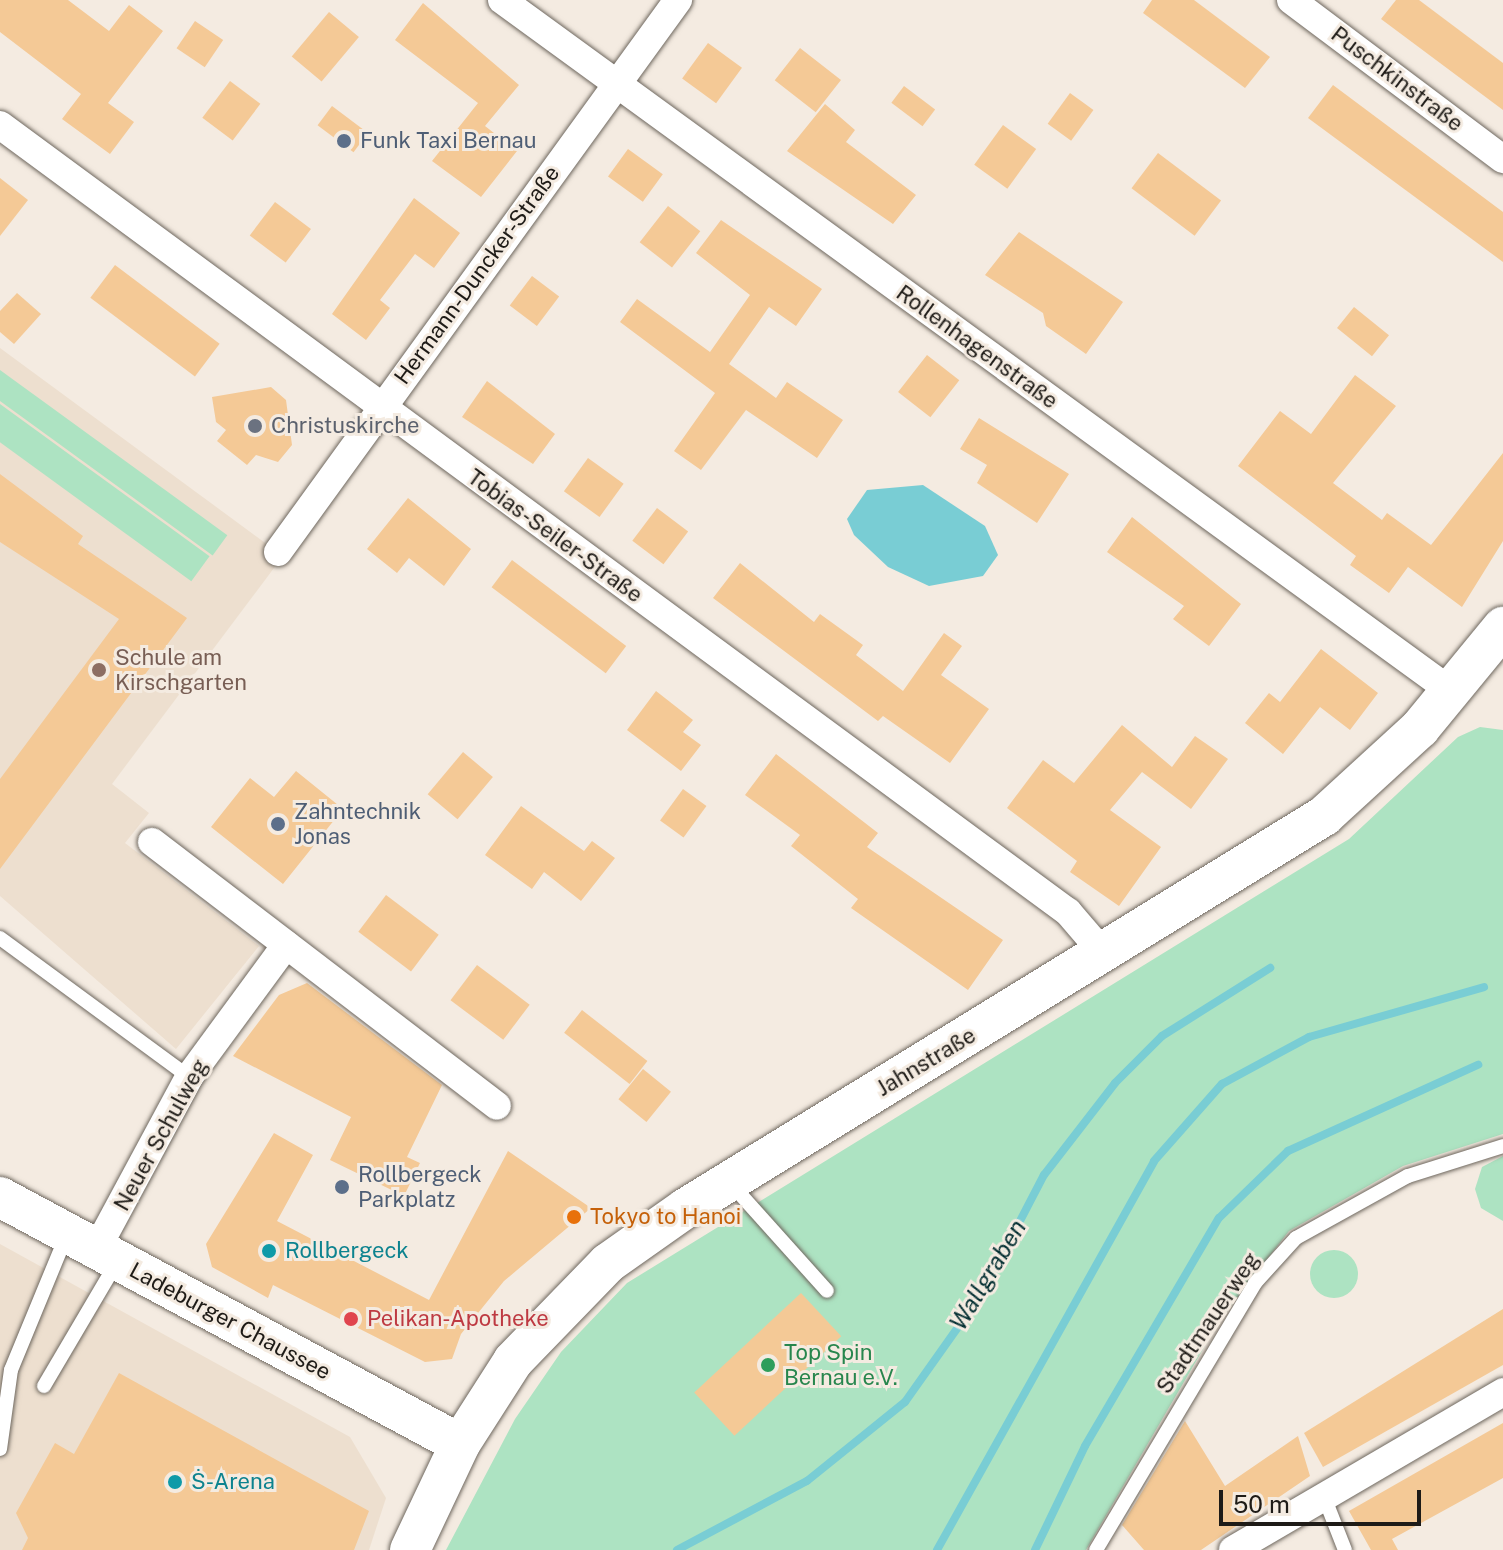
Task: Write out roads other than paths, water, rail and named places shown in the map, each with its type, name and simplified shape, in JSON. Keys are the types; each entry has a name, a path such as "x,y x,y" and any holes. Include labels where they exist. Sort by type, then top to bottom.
{"main road":[{"name":"Jahnstraße","path":"410,1550 460,1444 513,1361 568,1300 654,1228 1324,816 1476,682 1503,627"},
{"name":"Ladeburger Chaussee","path":"0,1197 460,1444"}],"street":[{"name":"Rollenhagenstraße","path":"502,0 1385,644 1476,682"},
{"name":"Hermann-Duncker-Straße","path":"278,552 678,0"},
{"name":"Puschkinstraße","path":"1291,0 1503,159"},
{"name":"Tobias-Seiler-Straße","path":"0,125 1068,912 1104,954"},
{"path":"152,842 497,1106"},
{"name":"Neuer Schulweg","path":"94,1248 189,1077 286,945"},
{"path":"1233,1550 1323,1494 1503,1392"}],"lane":[{"path":"0,938 189,1077"},
{"name":"Stadtmauerweg","path":"1096,1550 1257,1281 1296,1238 1408,1176 1503,1146"},
{"path":"729,1182 827,1291"},
{"path":"44,1386 94,1248"},
{"path":"0,1449 11,1370 94,1248"},
{"path":"1323,1494 1345,1550"}],"water":[{"path":"923,485 985,526 998,555 983,576 929,586 888,567 854,535 847,519 867,490"}],"waterway":[{"name":"Wallgraben","path":"677,1550 807,1481 905,1402 983,1292 1044,1175 1115,1083 1162,1036 1270,968"},
{"name":"Wallgraben","path":"937,1550 1154,1161 1222,1084 1309,1037 1484,987"},
{"name":"Wallgraben","path":"1035,1550 1085,1446 1219,1218 1288,1151 1478,1065"}],"place":[{"name":"Funk Taxi Bernau","path":"344,141"},
{"name":"Christuskirche","path":"255,426"},
{"name":"Schule am Kirschgarten","path":"99,670"},
{"name":"Zahntechnik Jonas","path":"278,824"},
{"name":"Rollbergeck Parkplatz","path":"342,1187"},
{"name":"Tokyo to Hanoi","path":"574,1217"},
{"name":"Rollbergeck","path":"269,1251"},
{"name":"Pelikan-Apotheke","path":"351,1319"},
{"name":"Top Spin Bernau e.V.","path":"768,1365"},
{"name":"Ṡ-Arena","path":"175,1482"}]}
